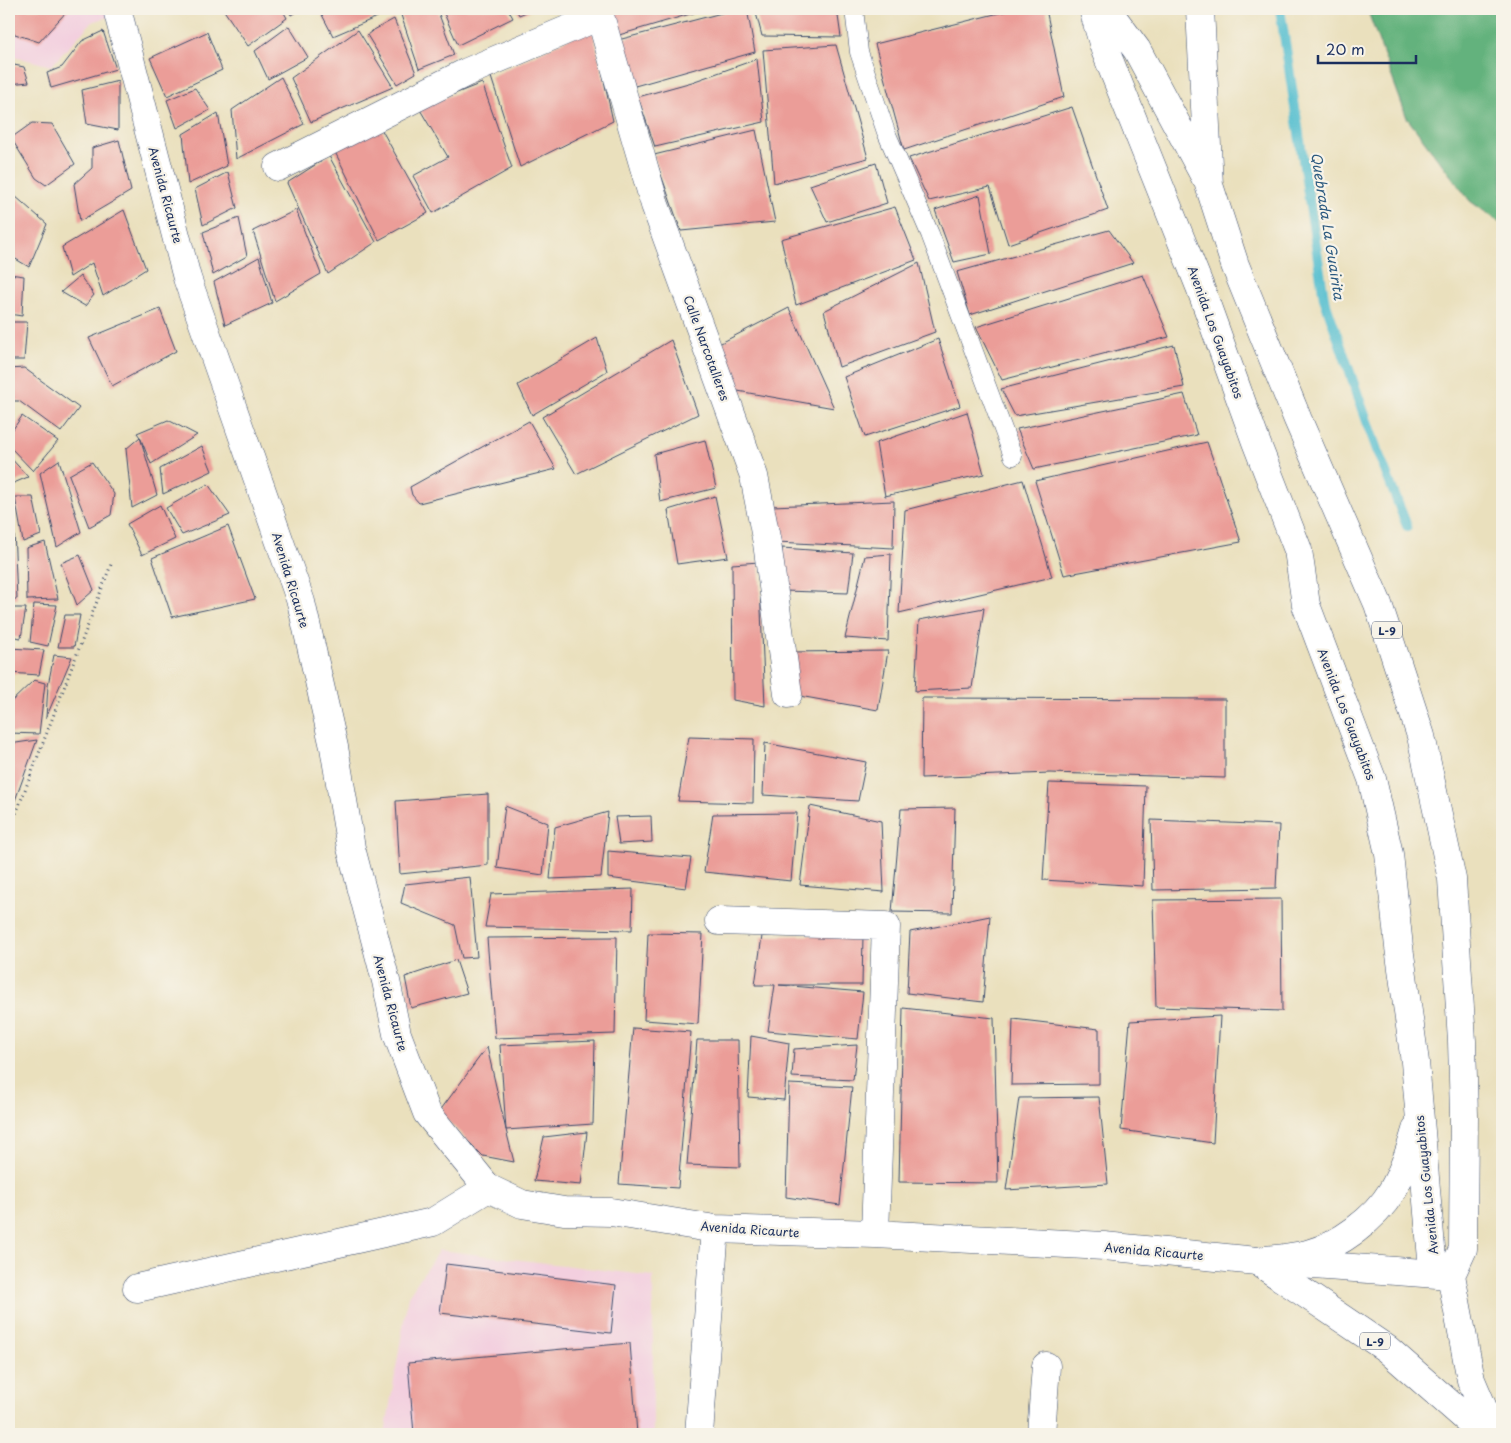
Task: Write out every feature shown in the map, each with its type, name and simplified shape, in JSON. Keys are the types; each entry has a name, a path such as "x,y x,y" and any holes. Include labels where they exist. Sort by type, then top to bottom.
{"street":[{"name":"Avenida Ricaurte","path":"117,9 187,278 301,602 334,747 351,848 386,981 397,1034 428,1113 488,1188 522,1204 564,1211 611,1212 715,1229 875,1234 1104,1246 1257,1261 1452,1275"},
{"name":"Avenida Los Guayabitos","path":"1093,9 1105,50 1200,287 1256,442 1298,550 1306,605 1372,779 1388,854 1398,947 1415,1062 1432,1258 1452,1275 1463,1249 1464,1116 1452,879 1421,736 1378,604 1298,420 1239,274 1209,185 1200,9"},
{"path":"1104,9 1114,19 1137,50 1209,185"},
{"path":"278,167 467,72 599,12"},
{"name":"Calle Narcotalleres","path":"599,12 655,205 754,476 767,543 788,694"},
{"path":"719,921 886,926 875,1234"},
{"path":"1257,1261 1307,1254 1330,1244 1364,1222 1391,1192 1402,1171 1412,1146 1419,1117"},
{"path":"137,1288 433,1222 488,1188"},
{"path":"699,1434 715,1229"},
{"name":"L-9","path":"1257,1261 1387,1349 1484,1434"},
{"path":"1452,1275 1471,1380 1494,1434"},
{"path":"1040,1434 1046,1366"}],"lane":[{"path":"854,9 859,52 886,132 930,234 1013,456"}],"path":[{"path":"9,832 112,562"}],"shaded area":[{"path":"9,9 134,9 92,22 51,66 9,55"},
{"path":"439,1250 653,1276 653,1434 385,1434 408,1296"}],"green space":[{"path":"1367,9 1502,9 1502,224 1470,201 1407,118"}],"building":[{"path":"9,9 69,9 39,42 9,32"},
{"path":"223,9 282,9 287,18 248,46"},
{"path":"288,9 301,9 291,15"},
{"path":"319,9 396,9 333,36"},
{"path":"399,9 437,9 454,55 419,69"},
{"path":"442,9 508,9 513,18 458,45"},
{"path":"516,9 534,9 519,15"},
{"path":"611,9 707,9 619,35"},
{"path":"737,9 747,9 755,52 635,86 618,40"},
{"path":"755,9 837,9 841,37 762,36"},
{"path":"1015,9 1046,9 1064,97 904,150 875,44"},
{"path":"394,19 416,73 397,84 367,35"},
{"path":"289,26 308,57 268,79 255,51"},
{"path":"592,27 613,121 520,167 491,77"},
{"path":"358,30 393,87 311,122 291,78"},
{"path":"103,31 116,69 51,88 47,73 62,67 82,41"},
{"path":"207,32 222,70 167,96 150,58"},
{"path":"836,45 868,158 774,183 763,50"},
{"path":"757,59 764,122 655,147 638,97 692,82"},
{"path":"9,64 24,67 29,82 9,84"},
{"path":"281,77 304,124 236,159 232,110"},
{"path":"118,81 118,130 87,124 82,90"},
{"path":"482,83 512,168 433,213 413,176 448,157 419,108"},
{"path":"195,88 210,110 177,128 167,100"},
{"path":"1072,107 1108,210 1008,244 990,187 929,201 909,158"},
{"path":"218,113 227,166 188,184 183,134"},
{"path":"32,123 52,124 75,164 46,185 36,178 11,138"},
{"path":"379,125 428,213 379,240 334,150"},
{"path":"756,130 775,222 681,231 654,155"},
{"path":"119,140 131,191 80,221 74,184 92,168 92,148"},
{"path":"329,156 376,242 328,274 287,183"},
{"path":"876,163 887,203 827,222 810,185"},
{"path":"228,172 237,208 203,225 195,189"},
{"path":"980,195 991,254 954,262 935,210"},
{"path":"15,196 47,224 29,267 9,255 9,241 11,239 9,238 9,203"},
{"path":"895,207 916,260 796,305 781,239"},
{"path":"124,210 146,269 103,296 92,263 70,277 62,247"},
{"path":"296,210 321,274 275,301 253,231"},
{"path":"239,218 247,256 213,275 203,232"},
{"path":"1109,230 1133,263 970,315 957,272"},
{"path":"259,257 272,303 225,325 214,282"},
{"path":"919,263 935,332 839,367 824,311"},
{"path":"9,274 24,276 22,316 9,314"},
{"path":"1143,275 1169,337 1002,380 976,327"},
{"path":"80,276 94,295 85,306 61,292"},
{"path":"789,308 834,408 732,390 719,344"},
{"path":"160,309 176,351 112,386 89,338"},
{"path":"9,322 27,322 24,360 9,360"},
{"path":"597,338 607,371 532,415 518,385"},
{"path":"938,339 960,406 865,437 844,377"},
{"path":"671,340 698,414 576,474 542,417"},
{"path":"1174,345 1184,387 1015,416 1001,389"},
{"path":"24,368 79,408 61,432 19,401 9,401 9,369"},
{"path":"1184,394 1197,435 1034,469 1017,429"},
{"path":"967,412 984,474 885,496 876,443"},
{"path":"22,416 58,441 33,471 9,446 9,435"},
{"path":"168,420 197,435 151,464 137,433"},
{"path":"529,421 556,469 419,503 412,495 410,487"},
{"path":"140,437 157,495 132,508 126,449"},
{"path":"705,440 716,488 660,502 654,454"},
{"path":"1207,442 1241,542 1064,575 1035,481"},
{"path":"202,446 212,471 163,494 160,469"},
{"path":"9,456 28,477 9,485"},
{"path":"59,460 81,532 57,547 40,473"},
{"path":"92,462 114,494 111,515 89,527 69,475"},
{"path":"1023,480 1052,577 899,613 905,510"},
{"path":"208,484 230,515 182,535 166,508"},
{"path":"715,496 728,557 677,564 668,510"},
{"path":"15,497 33,497 41,535 23,542"},
{"path":"894,501 893,548 777,542 772,506"},
{"path":"160,505 175,539 142,555 127,524"},
{"path":"228,526 255,599 172,617 152,558"},
{"path":"14,530 17,599 9,599 9,531"},
{"path":"45,542 58,599 27,600 26,548"},
{"path":"782,548 853,553 848,593 784,591"},
{"path":"891,554 888,641 845,638 865,556"},
{"path":"80,555 94,590 77,605 61,563"},
{"path":"759,562 765,706 733,700 732,564"},
{"path":"34,604 57,605 48,646 30,642"},
{"path":"9,608 26,608 21,638 9,636"},
{"path":"984,608 972,688 915,691 919,620"},
{"path":"65,615 80,615 74,647 58,647"},
{"path":"9,648 44,650 39,675 9,673"},
{"path":"888,651 878,710 788,694 788,652"},
{"path":"54,655 72,657 46,718 48,685"},
{"path":"34,680 45,683 39,734 9,733 9,704"},
{"path":"922,698 1225,699 1225,778 1050,773 921,778"},
{"path":"689,737 754,739 753,803 678,801"},
{"path":"37,740 13,806 9,807 9,744"},
{"path":"765,743 866,762 858,801 763,795"},
{"path":"1049,783 1146,786 1143,886 1043,880"},
{"path":"488,794 488,865 400,874 396,801"},
{"path":"505,806 548,823 543,875 497,868"},
{"path":"810,806 881,821 884,892 800,885"},
{"path":"955,808 952,913 892,912 901,809"},
{"path":"608,812 601,877 550,879 555,827"},
{"path":"797,813 791,881 704,872 713,814"},
{"path":"651,816 652,842 619,844 615,817"},
{"path":"1151,820 1279,825 1276,888 1153,890"},
{"path":"608,851 691,858 686,888 608,878"},
{"path":"470,877 477,957 462,958 455,925 401,903 405,884"},
{"path":"633,889 632,930 485,927 491,894"},
{"path":"1281,899 1282,1011 1156,1007 1153,900"},
{"path":"990,916 983,1002 907,993 910,932"},
{"path":"648,933 703,934 698,1024 644,1020"},
{"path":"863,935 862,985 779,985 863,992 858,1039 768,1031 775,985 755,985 762,936"},
{"path":"617,937 615,1034 495,1038 487,938"},
{"path":"456,960 467,993 411,1008 405,977"},
{"path":"903,1008 994,1018 998,1183 899,1182"},
{"path":"1220,1016 1213,1143 1121,1130 1130,1021"},
{"path":"1013,1019 1099,1029 1099,1084 1011,1085"},
{"path":"633,1028 691,1032 678,1188 619,1184"},
{"path":"751,1036 789,1043 784,1100 748,1097"},
{"path":"697,1040 738,1040 740,1167 687,1165"},
{"path":"595,1041 593,1124 506,1130 500,1045"},
{"path":"857,1045 853,1080 792,1077 794,1049"},
{"path":"487,1047 514,1162 483,1156 439,1112"},
{"path":"789,1084 852,1087 840,1205 786,1197"},
{"path":"1099,1097 1108,1184 1006,1190 1019,1098"},
{"path":"587,1132 581,1185 534,1181 544,1137"},
{"path":"446,1264 616,1285 611,1333 440,1313"},
{"path":"630,1343 637,1434 414,1434 408,1363"}],"waterway":[{"name":"Quebrada La Guairita","path":"1280,9 1324,298 1377,450 1407,526"}]}
